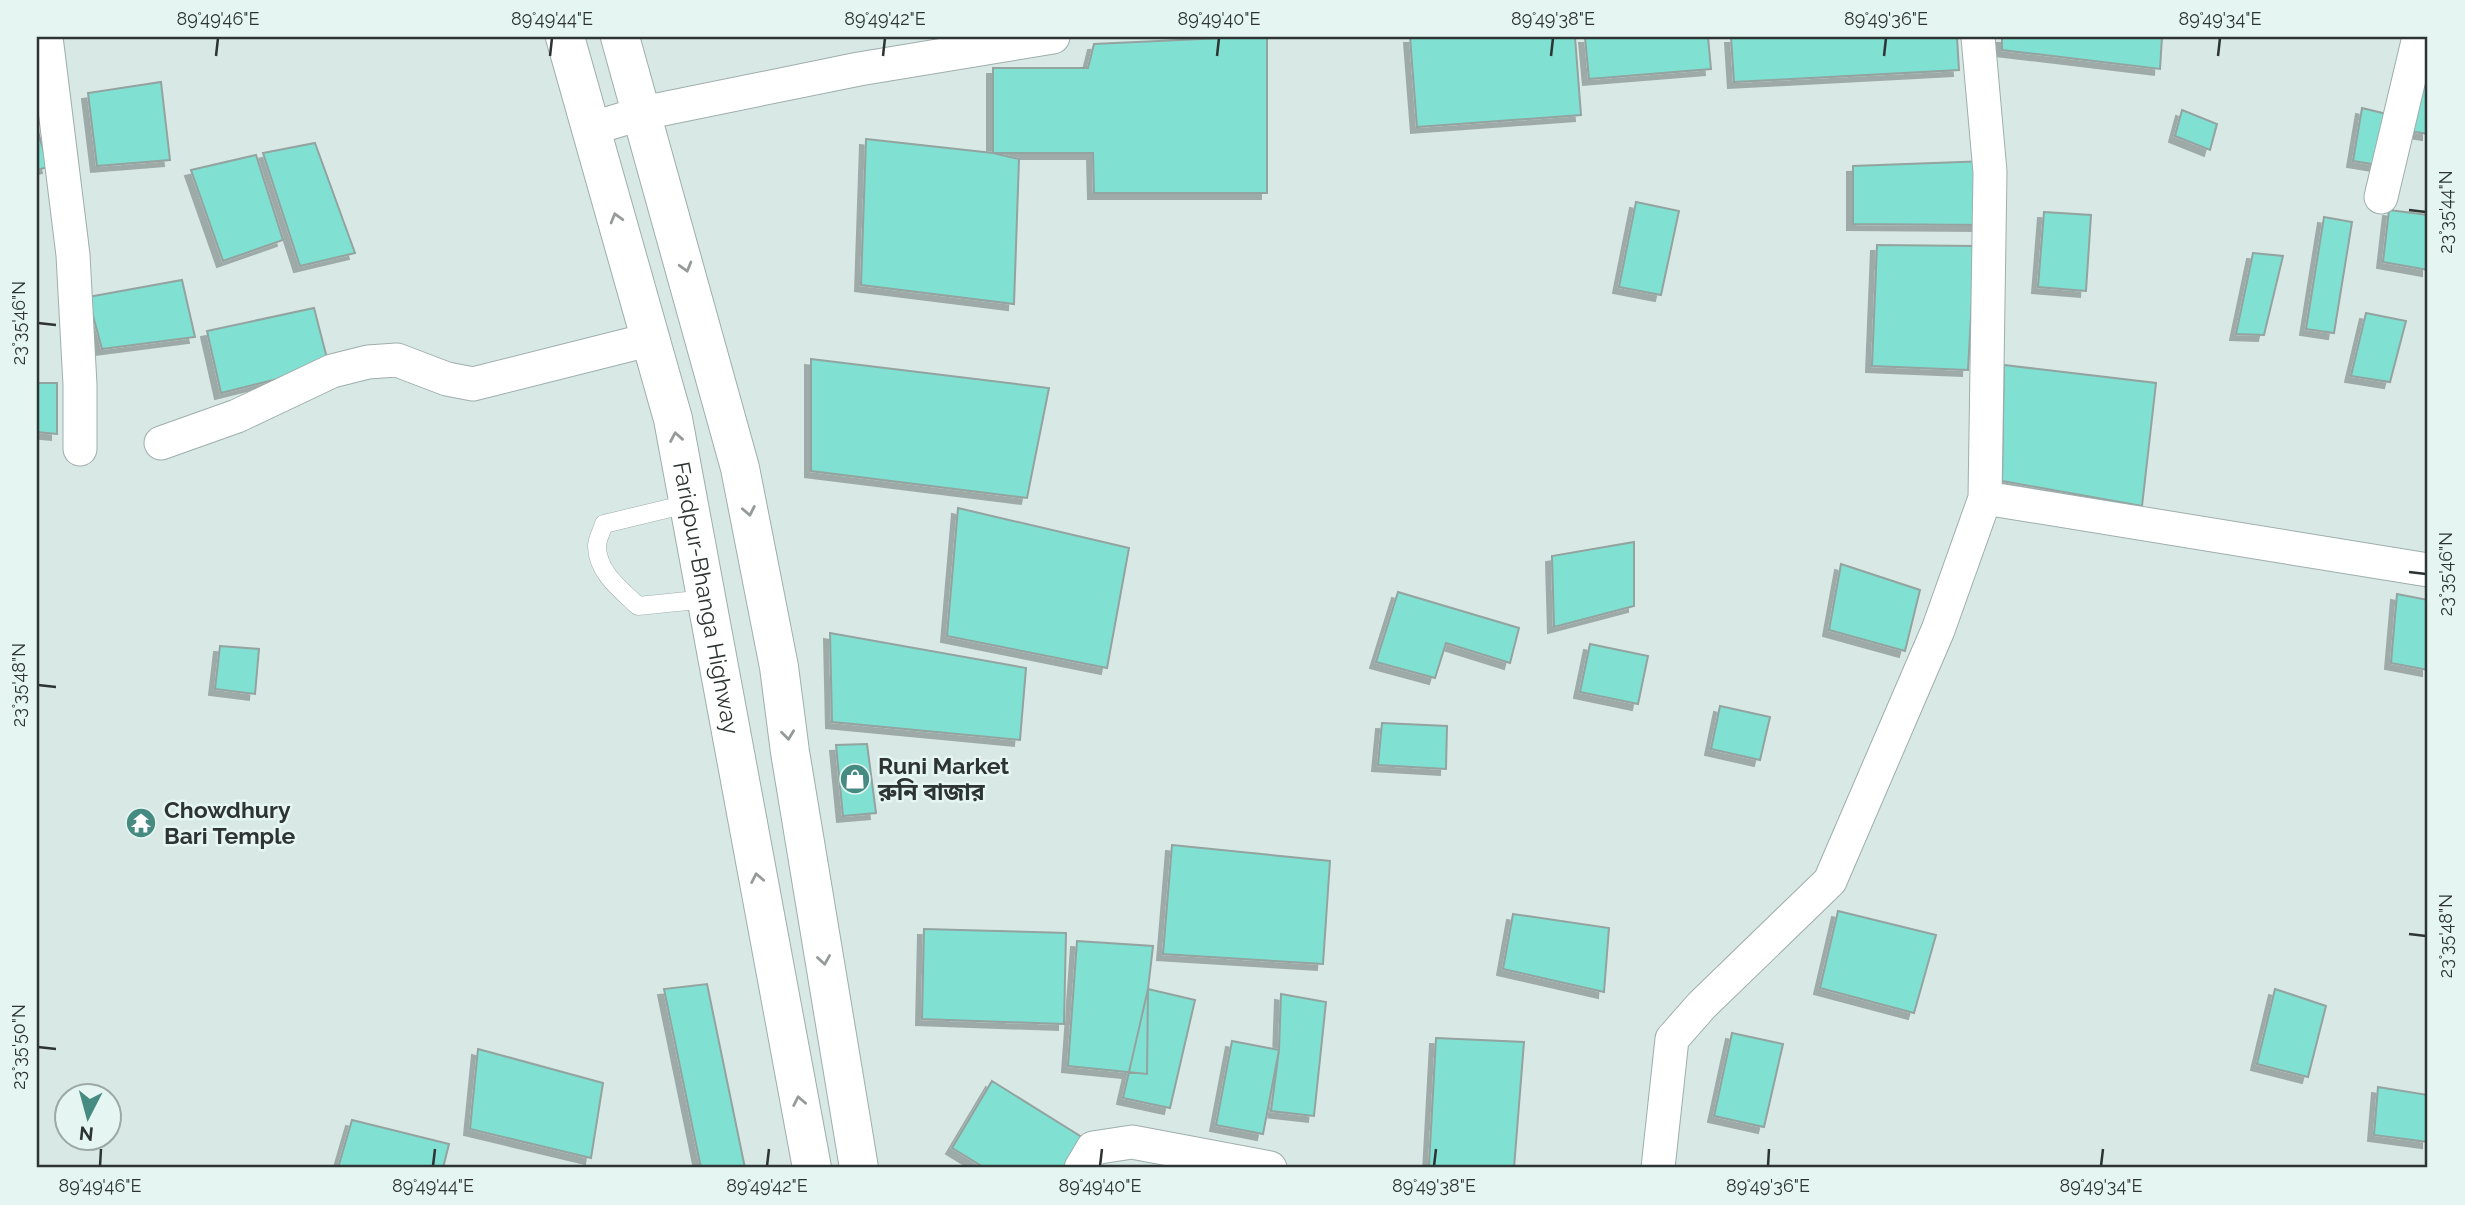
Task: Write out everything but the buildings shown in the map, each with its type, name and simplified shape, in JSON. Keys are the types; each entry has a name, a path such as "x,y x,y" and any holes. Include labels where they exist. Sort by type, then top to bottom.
{"highway":[{"name":"Faridpur-Bhanga Highway","path":"565,37 673,419 812,1168"},
{"path":"620,37 740,468 779,667 790,752 859,1168"},
{"path":"685,494 740,468"},
{"path":"720,679 779,667"}],"street":[{"path":"46,37 73,255 80,385 80,449"},
{"path":"590,129 643,113 859,69 1053,37"},
{"path":"1658,1168 1672,1039 1702,1005 1830,881 1938,630 1985,498 1990,172 1978,37"},
{"path":"2381,197 2419,37"},
{"path":"161,443 237,416 332,371 368,362 397,360 447,379 473,384 652,339"},
{"path":"1985,498 2428,570"},
{"path":"1081,1168 1093,1148 1132,1142 1270,1168"}],"lane":[{"path":"685,494 604,524 597,544 600,560 611,581 638,606 707,599"}],"place":[{"name":"Runi Market রুনি বাজার","path":"855,779"},
{"name":"Chowdhury Bari Temple","path":"141,823"}]}
